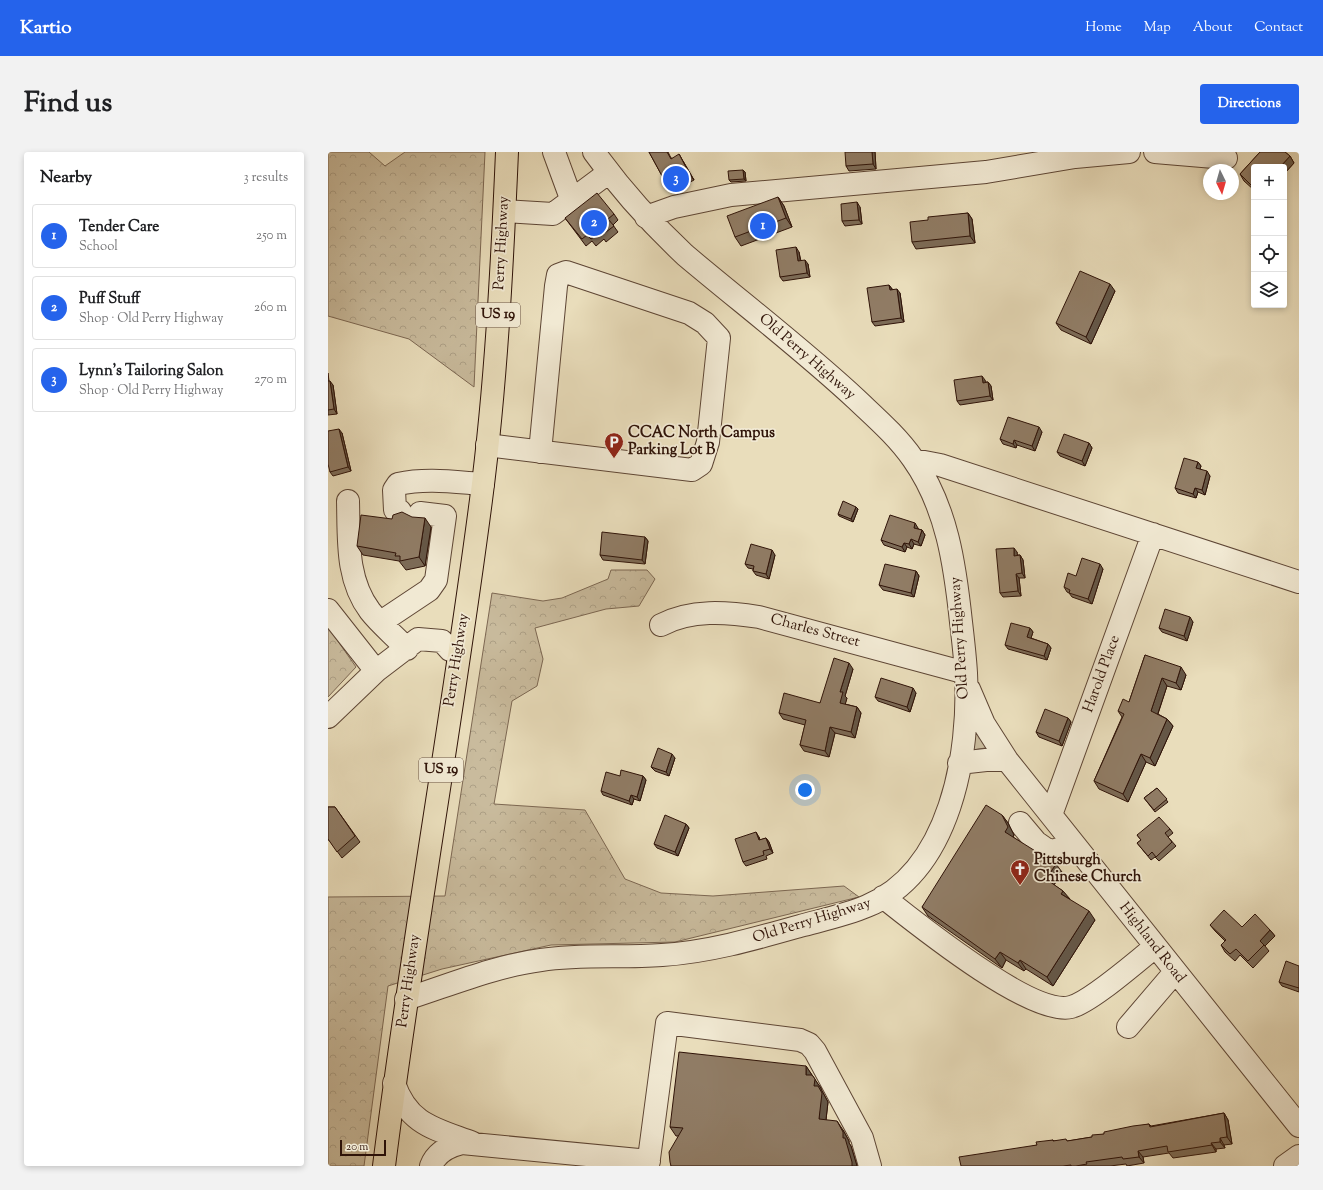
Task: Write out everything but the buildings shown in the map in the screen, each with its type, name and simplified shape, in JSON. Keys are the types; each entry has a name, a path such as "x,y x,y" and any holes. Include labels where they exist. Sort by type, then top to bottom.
{"main road":[{"name":"Perry Highway","path":"384,1166 394,1083 455,650 483,484 498,315 505,211 507,152"}],"street":[{"path":"554,152 572,201"},
{"name":"Old Perry Highway","path":"406,999 526,962 564,958 664,955 714,949 856,910 883,898 912,873 931,849 945,820 959,763 966,703 966,673 954,563 936,500 918,467 892,434 842,386 685,255 646,217 608,173 594,152"},
{"path":"646,217 674,207 731,195 986,172 1075,157 1129,152"},
{"path":"1155,152 1226,158"},
{"path":"505,211 553,214 608,173"},
{"path":"487,445 540,452 692,470 701,464 708,442 719,338 705,323 689,313 566,272 558,275 540,452"},
{"path":"918,467 940,465 1299,582"},
{"path":"382,622 429,590 436,580 445,516 394,510 394,490 398,484 415,480 428,480 483,484"},
{"path":"348,501 349,546 353,579 359,594 371,612 409,647 419,653 440,655 455,650"},
{"name":"Harold Place","path":"1051,815 1153,534"},
{"path":"328,610 376,671"},
{"name":"Charles Street","path":"661,624 671,620 702,613 741,614 759,617 966,673"},
{"path":"328,717 376,671 409,647"},
{"name":"Highland Road","path":"966,673 977,711 1007,760 1299,1126"},
{"path":"959,763 986,760 1007,760"},
{"path":"1020,823 1036,842 1049,851 1056,850 1073,843"},
{"path":"883,898 943,945 1031,999 1059,1008 1072,1007 1096,993 1155,947"},
{"path":"1128,1027 1175,972"},
{"path":"431,1166 434,1160 453,1145 473,1143 649,1163 667,1023 800,1040 809,1044 815,1051 862,1138 870,1166"},
{"path":"394,1083 402,1103 421,1122 473,1143"},
{"path":"1285,1166 1299,1156"}],"green space":[{"path":"328,152 369,152 385,166 405,152 485,152 474,387 409,339 328,316"},
{"path":"611,570 647,570 655,579 639,606 606,609 535,628 543,659 537,686 512,701 494,804 585,810 625,879 661,893 713,896 844,886 859,897 675,942 551,945 442,969 388,986 364,1166 328,1166 328,897 445,896 492,593 543,601 562,598 608,579"},
{"path":"328,627 356,667 328,697"},
{"path":"972,730 977,730 986,747 985,748 973,750"}],"place":[{"name":"Lynn's Tailoring Salon","path":"676,179"},
{"name":"Puff Stuff","path":"594,223"},
{"name":"Tender Care","path":"763,226"},
{"name":"CCAC North Campus Parking Lot B","path":"614,459"},
{"name":"Pittsburgh Chinese Church","path":"1020,886"}]}
